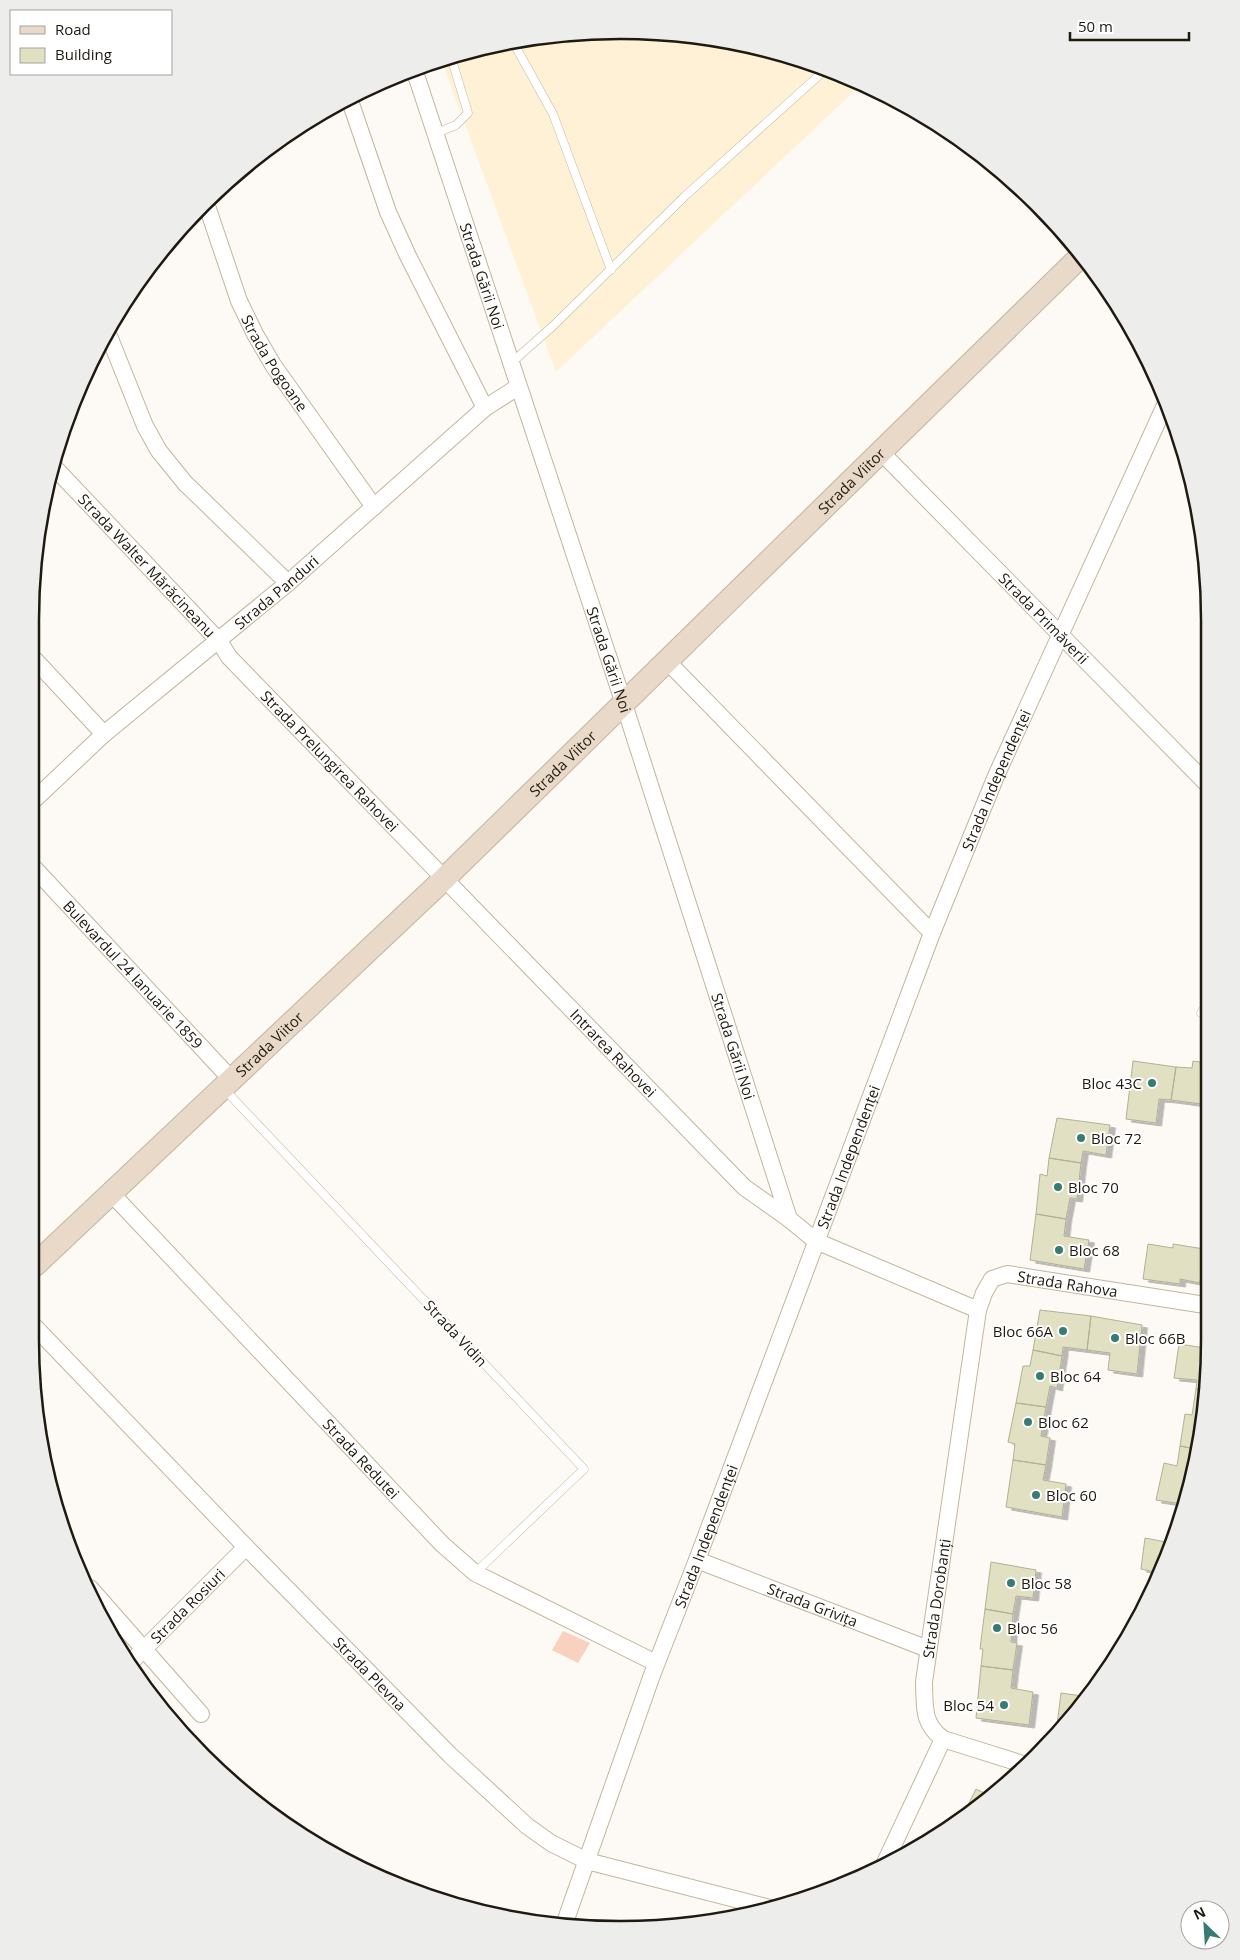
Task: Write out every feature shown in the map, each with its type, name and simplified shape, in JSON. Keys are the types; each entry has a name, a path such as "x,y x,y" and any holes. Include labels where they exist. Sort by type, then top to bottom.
{"street":[{"name":"Strada Gării Noi","path":"416,76 624,704 789,1219"},
{"path":"351,105 388,212 408,256 485,408"},
{"name":"Strada Pogoane","path":"208,210 239,301 273,365 374,507"},
{"name":"Strada Viitor","path":"39,1261 444,879 1076,260"},
{"path":"111,341 145,426 159,451 185,483 288,583"},
{"name":"Strada Panduri","path":"39,795 104,734 288,583 485,408 518,387"},
{"name":"Strada Independenței","path":"566,1918 656,1664 697,1560 932,932 996,776 1162,412"},
{"name":"Strada Primăverii","path":"880,451 1201,778"},
{"name":"Strada Walter Mărăcineanu","path":"59,472 219,641"},
{"name":"Strada Prelungirea Rahovei","path":"219,641 229,656 444,879"},
{"path":"667,661 932,932"},
{"path":"39,664 104,734"},
{"name":"Bulevardul 24 Ianuarie 1859","path":"39,873 228,1084"},
{"name":"Intrarea Rahovei","path":"444,879 744,1187 789,1219"},
{"name":"Strada Redutei","path":"111,1193 442,1544 475,1573 656,1664"},
{"path":"789,1219 816,1241 978,1310"},
{"name":"Strada Rahova","path":"978,1310 984,1293 992,1280 1007,1274 1201,1305"},
{"name":"Strada Dorobanți","path":"943,1739 932,1730 927,1718 924,1682 978,1310"},
{"name":"Strada Plevna","path":"39,1331 246,1547 450,1755 527,1826 551,1843 587,1861 756,1904"},
{"name":"Strada Rosiuri","path":"134,1659 246,1547"},
{"name":"Strada Grivița","path":"697,1560 928,1648"},
{"path":"101,1600 201,1714"},
{"path":"889,1855 943,1739 1018,1763"}],"lane":[{"path":"517,48 553,114 611,270"},
{"path":"434,134 456,125 468,113 453,64"},
{"path":"511,363 553,326 685,196 819,74"},
{"name":"Strada Vidin","path":"228,1084 584,1469 475,1573"}],"shaded area":[{"path":"582,40 658,40 733,50 770,59 807,70 856,89 556,372 444,67 507,50 544,44"},
{"path":"563,1631 590,1643 578,1663 552,1650"}],"building":[{"name":"Bloc 43C","path":"1133,1061 1176,1067 1171,1100 1159,1099 1156,1123 1126,1119"},
{"path":"1193,1061 1201,1062 1201,1104 1171,1100 1176,1067 1192,1068"},
{"name":"Bloc 72","path":"1057,1118 1110,1125 1106,1155 1083,1151 1081,1163 1049,1158"},
{"name":"Bloc 70","path":"1049,1158 1081,1163 1077,1199 1070,1198 1066,1219 1036,1214 1040,1174 1047,1176"},
{"name":"Bloc 68","path":"1036,1214 1066,1219 1064,1236 1089,1240 1084,1269 1030,1260"},
{"path":"1148,1244 1173,1248 1173,1244 1201,1249 1200,1283 1180,1279 1180,1284 1143,1279"},
{"name":"Bloc 66A","path":"1040,1310 1091,1316 1087,1350 1063,1347 1062,1356 1033,1350"},
{"name":"Bloc 66B","path":"1091,1316 1142,1325 1137,1374 1108,1370 1110,1353 1087,1350"},
{"path":"1179,1344 1201,1347 1199,1389 1196,1389 1197,1380 1174,1378"},
{"name":"Bloc 64","path":"1033,1350 1062,1356 1057,1388 1050,1386 1046,1407 1016,1403 1023,1366 1030,1366"},
{"path":"1196,1389 1199,1389 1191,1448 1180,1446 1185,1414 1192,1415"},
{"name":"Bloc 62","path":"1016,1403 1046,1407 1041,1436 1050,1438 1046,1465 1013,1460 1015,1444 1008,1442"},
{"path":"1180,1446 1191,1448 1177,1503 1156,1500 1164,1463 1177,1466"},
{"name":"Bloc 60","path":"1013,1460 1046,1465 1043,1480 1066,1484 1062,1517 1006,1507"},
{"path":"1145,1538 1165,1542 1153,1571 1141,1569"},
{"name":"Bloc 58","path":"991,1562 1036,1570 1033,1598 1016,1596 1013,1614 985,1609"},
{"name":"Bloc 56","path":"985,1609 1013,1614 1011,1642 1017,1643 1013,1670 981,1666 983,1649 980,1649"},
{"name":"Bloc 54","path":"981,1666 1013,1670 1011,1688 1033,1692 1029,1725 976,1718"},
{"path":"1061,1693 1080,1696 1057,1723"},
{"path":"976,1789 984,1793 974,1801 968,1805"}],"place":[{"name":"Bloc 43C","path":"1152,1083"},
{"name":"Bloc 72","path":"1081,1138"},
{"name":"Bloc 70","path":"1058,1187"},
{"name":"Bloc 68","path":"1059,1250"},
{"name":"Bloc 66A","path":"1063,1331"},
{"name":"Bloc 66B","path":"1115,1338"},
{"name":"Bloc 64","path":"1040,1376"},
{"name":"Bloc 62","path":"1028,1422"},
{"name":"Bloc 60","path":"1036,1495"},
{"name":"Bloc 58","path":"1011,1583"},
{"name":"Bloc 56","path":"997,1628"},
{"name":"Bloc 54","path":"1004,1705"}]}
